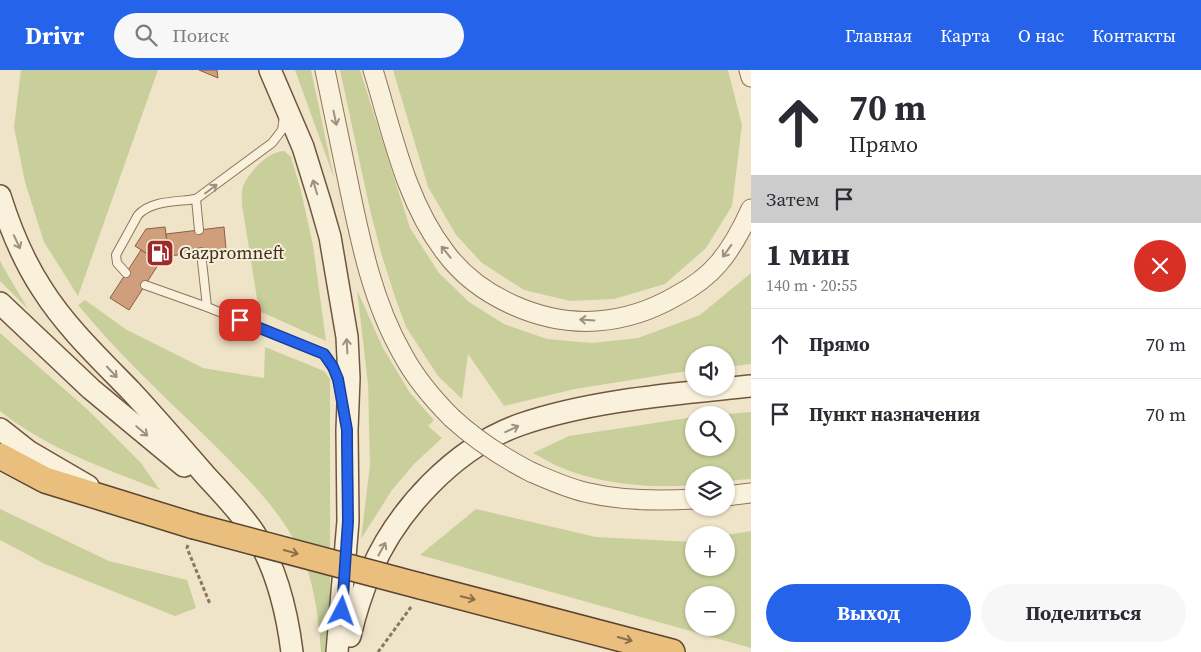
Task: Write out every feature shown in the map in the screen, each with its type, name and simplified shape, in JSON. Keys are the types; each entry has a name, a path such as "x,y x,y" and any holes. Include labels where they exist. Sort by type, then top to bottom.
{"highway":[{"path":"0,456 46,480 117,503 190,537 416,596 672,652"}],"main road":[{"path":"274,78 303,147 330,237 347,337 349,378 347,430 348,521 337,652"},
{"path":"0,196 11,230 26,262 42,289 69,325 150,412 234,507 255,534 271,568 281,598 292,652"},
{"path":"0,303 91,389 234,507"},
{"path":"347,652 356,610 371,570 394,528 427,488 455,461 485,442 518,426 555,416 596,406 648,398 751,386"},
{"path":"0,429 28,451 117,503"}],"street":[{"path":"325,70 358,228 368,271 380,308 408,364 433,399 474,438 531,472 562,486 590,494 619,498 685,499"},
{"path":"373,70 401,163 413,197 427,226 445,253 469,278 500,299 531,312 562,319 597,321 629,316 663,304 691,288 717,265 740,233 751,209"},
{"path":"749,70 751,77"},
{"path":"735,495 751,493"}],"lane":[{"path":"126,273 117,263 116,255 143,209 150,206 196,200 272,143 282,130 284,115 274,78"},
{"path":"196,200 199,230"},
{"path":"202,252 207,307"},
{"path":"145,285 207,307 324,354 333,367 338,379 347,430"}],"path":[{"path":"190,537 210,604"},
{"path":"378,652 416,596"}],"green space":[{"path":"21,70 158,70 78,296 44,242 25,182 14,127"},
{"path":"295,70 311,70 334,178"},
{"path":"340,70 360,70 410,228 439,273 469,302 504,324 547,339 592,343 638,338 700,315 751,273 751,364 735,366 735,346 685,346 685,371 575,389 504,406 468,354 462,399 438,376 406,327 382,256 370,210"},
{"path":"393,70 728,70 742,125 732,206 706,248 665,284 614,299 570,301 524,290 482,263 456,235 428,187"},
{"path":"284,151 291,157 313,245 326,341 259,311 242,205 242,190 246,180 260,163 271,155"},
{"path":"0,260 2,265 28,309 0,281"},
{"path":"357,290 383,348 410,393 434,420 428,426 442,438 414,464 392,490 361,539 370,465 368,384"},
{"path":"85,300 127,330 203,368 264,378 265,347 324,371 330,379 330,596 325,652 321,652 319,626 312,586 304,561 290,532 268,502 242,473 107,339 78,305"},
{"path":"0,333 87,409 141,463 160,490 57,447 0,411"},
{"path":"751,412 751,479 735,480 735,466 685,466 685,486 624,484 573,472 533,453 569,436 685,418 685,456 735,456 735,413"},
{"path":"0,509 109,561 187,580 196,608 175,616 45,564 0,540"},
{"path":"476,509 596,537 685,542 685,576 735,576 735,534 751,531 751,648 708,636 735,636 735,586 685,586 685,629 420,555"}],"building":[{"path":"199,70 217,70 218,78"},
{"path":"165,227 169,256 164,257 160,262 135,246 146,229"},
{"path":"224,227 226,249 169,256 166,234"},
{"path":"141,250 160,262 129,310 110,298"}],"place":[{"name":"Gazpromneft","path":"160,253"}],"route":[{"path":"240,320 324,354 333,367 338,379 347,430 348,521 342,611"}]}
